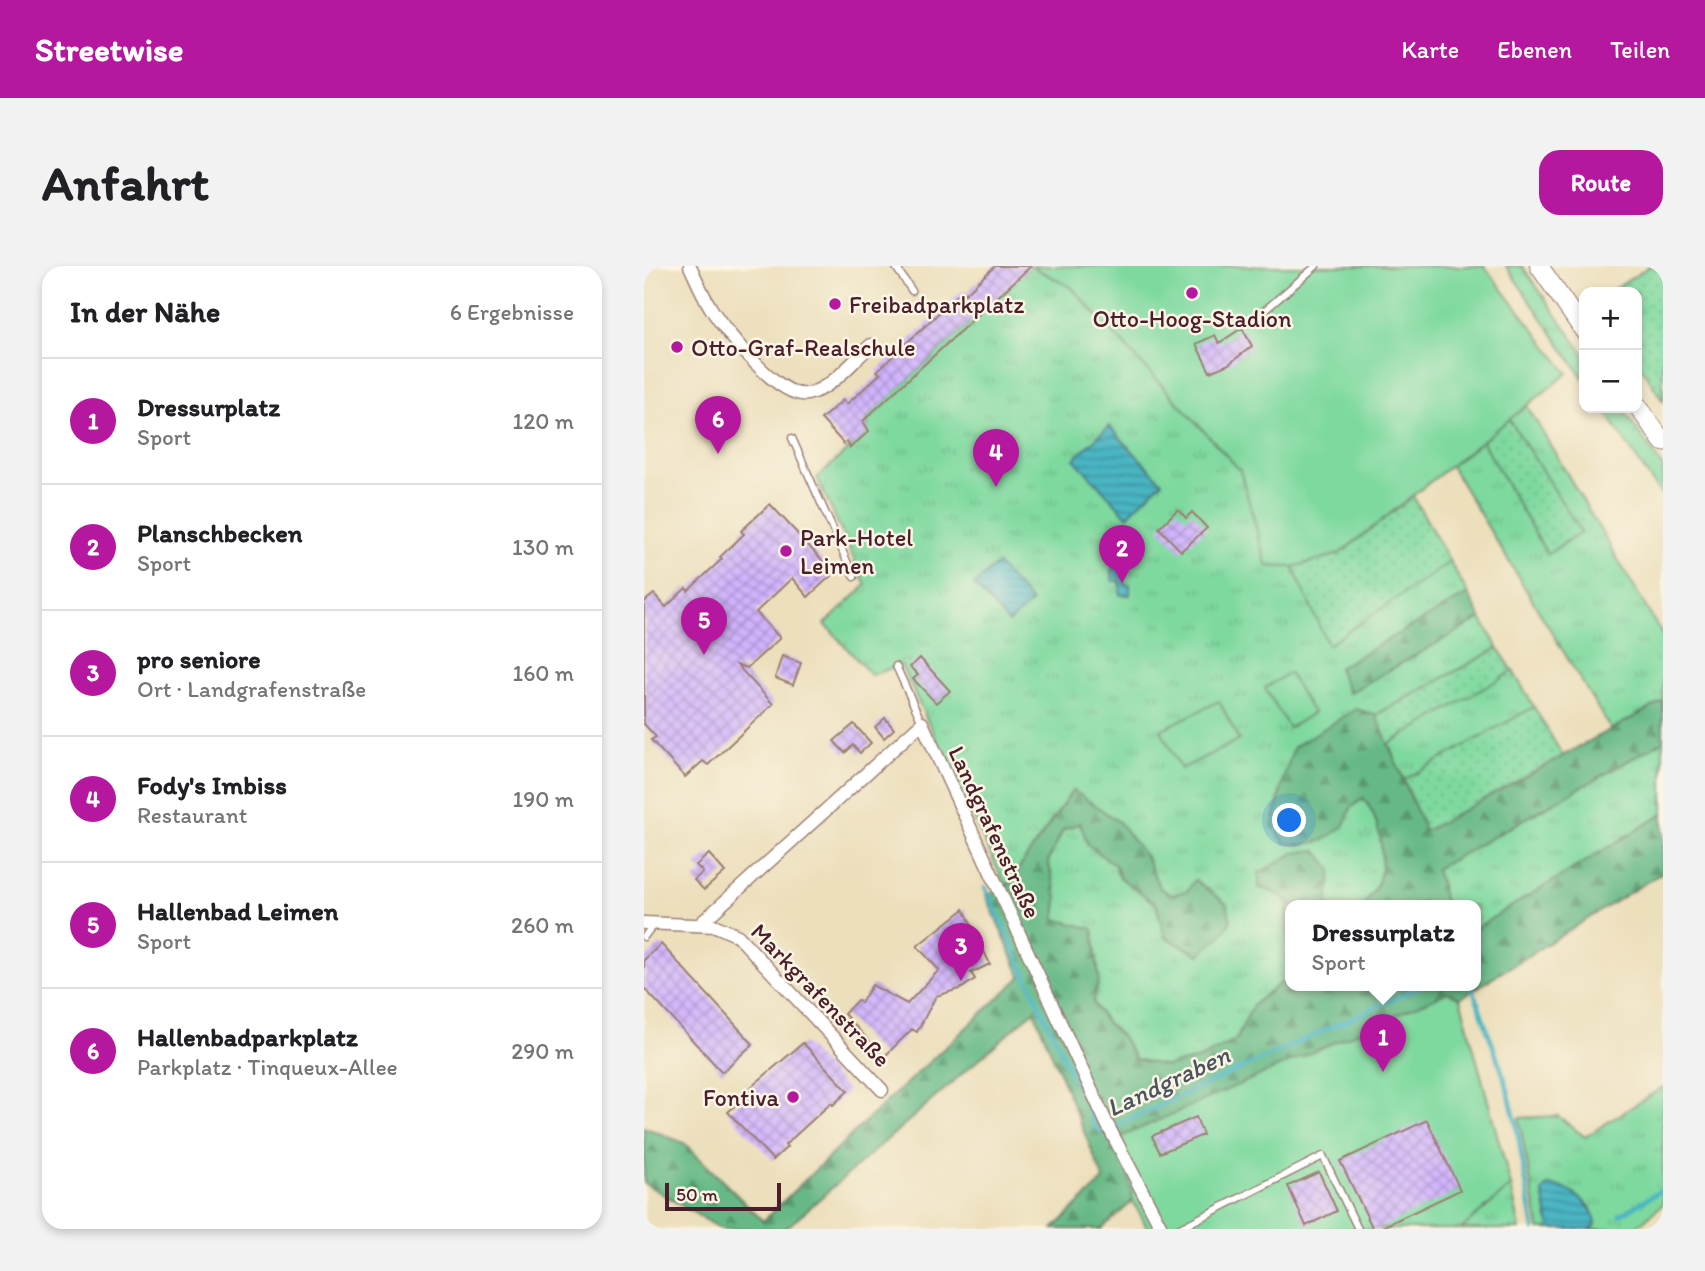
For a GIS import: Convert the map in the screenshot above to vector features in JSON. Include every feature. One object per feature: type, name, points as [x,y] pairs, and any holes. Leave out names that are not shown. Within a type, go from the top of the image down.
[{"type":"main road","points":[[1539,266],[1579,324]]},
{"type":"main road","points":[[1642,412],[1663,442]]},
{"type":"street","points":[[690,266],[713,312],[765,372],[793,393],[804,394],[826,385],[871,345]]},
{"type":"street","name":"Landgrafenstraße","points":[[699,925],[922,723],[1110,1129],[1162,1229]]},
{"type":"street","name":"Markgrafenstraße","points":[[649,924],[716,926],[738,936],[883,1090]]},
{"type":"lane","points":[[895,266],[912,291]]},
{"type":"lane","points":[[1256,317],[1316,266]]},
{"type":"lane","points":[[792,438],[854,577]]},
{"type":"lane","points":[[896,666],[922,723]]},
{"type":"lane","points":[[644,937],[649,924]]},
{"type":"lane","points":[[1178,1229],[1323,1156],[1358,1229]]},
{"type":"green space","points":[[1031,266],[1071,287],[1240,470],[1267,566],[1293,567],[1328,644],[1450,562],[1468,594],[1339,668],[1349,692],[1481,618],[1498,648],[1376,715],[1356,709],[1295,747],[1283,780],[1273,826],[1285,843],[1343,827],[1351,808],[1363,798],[1374,815],[1380,835],[1382,856],[1379,880],[1368,900],[1327,900],[1260,887],[1287,900],[1285,982],[1253,1005],[1236,1040],[1200,1059],[1166,1066],[1135,1059],[1123,1038],[1105,1021],[1093,1002],[1099,979],[1093,930],[1055,919],[1057,898],[1048,861],[1063,830],[1080,823],[1088,845],[1115,865],[1119,877],[1156,904],[1165,937],[1187,891],[1171,895],[1159,887],[1146,857],[1073,791],[1006,887],[901,665],[871,675],[825,624],[866,585],[817,478],[868,431],[867,417]]},
{"type":"green space","points":[[1031,266],[1484,266],[1568,373],[1339,554],[1293,567],[1267,566],[1240,470],[1071,287]]},
{"type":"green space","points":[[1506,266],[1522,266],[1579,347],[1579,372]]},
{"type":"green space","points":[[1650,266],[1663,266],[1663,401],[1642,369],[1642,287],[1618,287]]},
{"type":"green space","points":[[1527,406],[1663,636],[1663,701],[1611,730],[1451,466],[1482,441],[1547,554],[1580,533],[1509,419]]},
{"type":"green space","points":[[1606,413],[1625,413],[1663,467],[1663,498]]},
{"type":"green space","points":[[1509,419],[1581,532],[1547,554],[1482,441]]},
{"type":"green space","points":[[1413,496],[1450,562],[1328,645],[1293,567],[1339,554]]},
{"type":"green space","points":[[1468,594],[1481,618],[1349,693],[1338,668]]},
{"type":"green space","points":[[1498,648],[1513,671],[1388,744],[1376,715]]},
{"type":"green space","points":[[1513,671],[1534,707],[1404,780],[1388,744]]},
{"type":"green space","points":[[1289,673],[1313,713],[1289,728],[1265,688]]},
{"type":"green space","points":[[1219,701],[1239,740],[1181,769],[1161,730]]},
{"type":"green space","points":[[1663,701],[1663,741],[1436,869],[1444,900],[1368,900],[1379,880],[1382,856],[1374,815],[1363,798],[1351,808],[1343,827],[1324,840],[1303,845],[1285,843],[1273,826],[1283,780],[1294,747],[1356,709],[1376,715],[1425,831]]},
{"type":"green space","points":[[1534,707],[1563,756],[1425,831],[1404,780]]},
{"type":"green space","points":[[1663,741],[1663,814],[1481,925],[1481,900],[1444,900],[1436,869]]},
{"type":"green space","points":[[1073,790],[1119,822],[1146,857],[1159,887],[1171,895],[1187,891],[1195,880],[1227,904],[1231,920],[1223,934],[1199,955],[1165,937],[1156,904],[1119,877],[1115,865],[1088,845],[1080,823],[1063,830],[1048,861],[1057,898],[1055,919],[1093,929],[1099,980],[1093,1003],[1105,1021],[1123,1038],[1135,1059],[1166,1066],[1200,1059],[1236,1040],[1253,1005],[1285,982],[1285,991],[1471,991],[1460,998],[1448,992],[1121,1137],[1133,1201],[1101,1229],[1053,1229],[1104,1180],[1034,1011],[785,1229],[721,1229],[644,1183],[644,1127],[684,1143],[763,1221],[1021,977],[986,895],[1006,887]]},
{"type":"green space","points":[[1663,814],[1663,872],[1481,985],[1481,925]]},
{"type":"green space","points":[[1316,850],[1332,870],[1328,900],[1286,900],[1259,887],[1259,873],[1294,853]]},
{"type":"green space","points":[[1448,992],[1460,998],[1511,1186],[1461,1229],[1148,1229],[1133,1201],[1121,1137]]},
{"type":"green space","points":[[1663,1087],[1663,1204],[1634,1229],[1590,1229],[1596,1224],[1590,1206],[1561,1187],[1543,1192],[1550,1229],[1539,1229],[1519,1118],[1558,1116],[1585,1137]]},
{"type":"green space","points":[[1511,1186],[1520,1229],[1461,1229]]},
{"type":"water","points":[[1109,426],[1162,482],[1127,516],[1074,459]]},
{"type":"water","points":[[997,564],[1032,602],[1009,623],[974,585]]},
{"type":"water","points":[[1112,568],[1125,568],[1125,584],[1130,585],[1130,595],[1120,595],[1120,581],[1112,581]]},
{"type":"water","points":[[1547,1186],[1555,1186],[1579,1197],[1590,1209],[1596,1225],[1590,1229],[1550,1229],[1543,1192]]},
{"type":"building","points":[[995,266],[1031,266],[863,421],[869,431],[850,448],[847,441],[844,444],[821,419],[843,400],[847,404],[880,374],[877,371],[962,291],[965,294]]},
{"type":"building","points":[[1242,328],[1252,346],[1229,364],[1210,372],[1196,344],[1215,335],[1219,343]]},
{"type":"building","points":[[770,504],[834,573],[808,597],[792,578],[756,612],[780,638],[747,668],[737,665],[773,704],[708,765],[703,761],[685,777],[651,740],[656,737],[644,724],[644,602],[654,594],[666,607],[686,588],[688,591],[722,559],[720,557],[744,534],[741,531]]},
{"type":"building","points":[[1178,509],[1186,518],[1192,512],[1207,528],[1181,551],[1159,528]]},
{"type":"building","points":[[782,656],[801,663],[793,685],[775,678]]},
{"type":"building","points":[[920,658],[950,691],[936,703],[913,679],[918,675],[910,667]]},
{"type":"building","points":[[885,718],[894,729],[884,738],[875,727]]},
{"type":"building","points":[[854,724],[871,743],[860,753],[853,745],[845,753],[834,741]]},
{"type":"building","points":[[709,854],[725,872],[704,890],[694,880],[703,872],[696,865]]},
{"type":"building","points":[[964,909],[990,964],[971,973],[975,979],[962,988],[936,996],[917,1032],[912,1029],[884,1057],[844,1014],[857,1000],[861,1003],[872,985],[907,1004],[939,970],[917,946]]},
{"type":"building","points":[[661,944],[753,1044],[722,1072],[644,988],[644,960]]},
{"type":"building","name":"Fontiva","points":[[803,1043],[848,1091],[785,1145],[787,1147],[773,1160],[728,1112],[753,1089],[751,1087]]},
{"type":"building","points":[[1196,1117],[1203,1135],[1160,1153],[1152,1136]]},
{"type":"building","points":[[1427,1120],[1460,1190],[1373,1229],[1340,1161]]},
{"type":"building","points":[[1319,1172],[1337,1211],[1306,1226],[1288,1186]]},
{"type":"waterway","name":"Landgraben","points":[[985,887],[1096,1127],[1102,1132],[1411,991]]},
{"type":"waterway","name":"Landgraben","points":[[1474,991],[1506,1083],[1516,1123],[1534,1229]]},
{"type":"waterway","points":[[1620,1215],[1663,1189]]},
{"type":"place","name":"Otto-Hoog-Stadion","points":[[1192,293]]},
{"type":"place","name":"Freibadparkplatz","points":[[835,304]]},
{"type":"place","name":"Otto-Graf-Realschule","points":[[677,347]]},
{"type":"place","name":"Hallenbadparkplatz","points":[[718,454]]},
{"type":"place","name":"Fody's Imbiss","points":[[996,487]]},
{"type":"place","name":"Park-Hotel Leimen","points":[[786,551]]},
{"type":"place","name":"Planschbecken","points":[[1122,583]]},
{"type":"place","name":"Hallenbad Leimen","points":[[704,655]]},
{"type":"place","name":"pro seniore","points":[[961,981]]},
{"type":"place","name":"Dressurplatz","points":[[1383,1072]]},
{"type":"place","name":"Fontiva","points":[[793,1097]]}]
